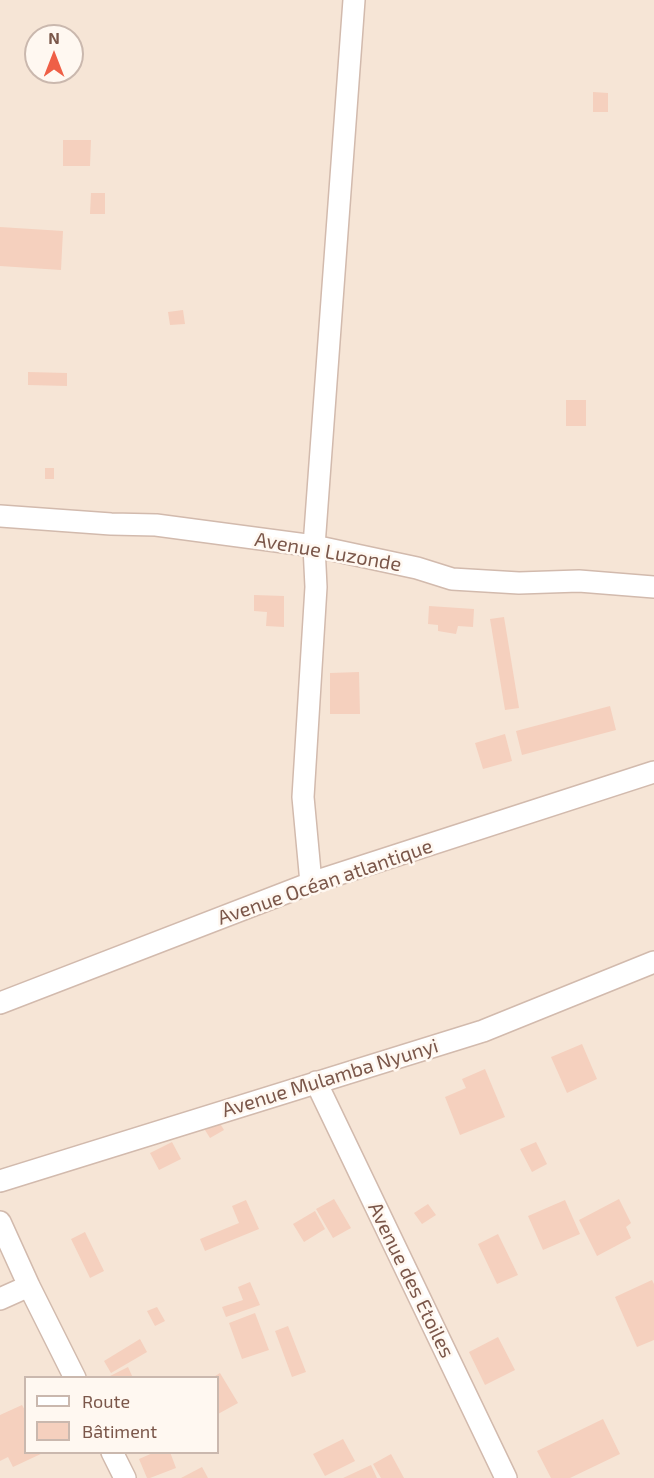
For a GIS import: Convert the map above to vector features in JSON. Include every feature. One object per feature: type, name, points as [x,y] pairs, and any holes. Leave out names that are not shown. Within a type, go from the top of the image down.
[{"type":"street","points":[[311,883],[303,797],[316,587],[314,546],[354,0]]},
{"type":"street","name":"Avenue Luzonde","points":[[0,516],[156,525],[314,546],[417,568],[452,579],[519,584],[579,581],[654,587]]},
{"type":"street","name":"Avenue Océan atlantique","points":[[0,1003],[311,883],[654,772]]},
{"type":"street","name":"Avenue Mulamba Nyunyi","points":[[0,1181],[483,1032],[654,962]]},
{"type":"street","name":"Avenue des Etoiles","points":[[316,1082],[506,1478]]},
{"type":"street","points":[[0,1222],[74,1376]]},
{"type":"street","points":[[0,1299],[29,1286]]},
{"type":"street","points":[[113,1454],[125,1478]]},
{"type":"shaded area","points":[[0,0],[654,0],[654,1478],[0,1478]]},
{"type":"building","points":[[593,92],[608,93],[608,112],[593,112]]},
{"type":"building","points":[[63,140],[91,140],[90,166],[63,166]]},
{"type":"building","points":[[91,193],[105,193],[105,214],[90,214]]},
{"type":"building","points":[[0,227],[63,231],[61,270],[0,266]]},
{"type":"building","points":[[183,310],[185,324],[170,325],[168,312]]},
{"type":"building","points":[[28,372],[67,373],[67,386],[28,385]]},
{"type":"building","points":[[566,400],[586,400],[586,426],[566,426]]},
{"type":"building","points":[[45,468],[54,468],[54,479],[45,479]]},
{"type":"building","points":[[254,595],[284,596],[284,627],[266,626],[267,612],[254,611]]},
{"type":"building","points":[[429,606],[474,609],[473,627],[458,626],[456,634],[438,631],[438,625],[428,624]]},
{"type":"building","points":[[504,617],[519,708],[505,710],[490,619]]},
{"type":"building","points":[[359,672],[360,714],[330,714],[330,673]]},
{"type":"building","points":[[610,706],[616,730],[522,755],[516,731]]},
{"type":"building","points":[[505,734],[512,761],[483,769],[475,743]]},
{"type":"building","points":[[582,1044],[597,1079],[567,1093],[551,1057]]},
{"type":"building","points":[[485,1069],[505,1117],[460,1135],[445,1097],[466,1088],[462,1079]]},
{"type":"building","points":[[219,1122],[224,1130],[210,1138],[205,1130]]},
{"type":"building","points":[[172,1142],[181,1159],[159,1170],[150,1153]]},
{"type":"building","points":[[536,1142],[547,1164],[532,1172],[520,1149]]},
{"type":"building","points":[[334,1199],[351,1228],[333,1238],[316,1209]]},
{"type":"building","points":[[619,1199],[631,1223],[626,1227],[631,1238],[597,1256],[579,1220]]},
{"type":"building","points":[[246,1200],[259,1229],[205,1251],[200,1239],[239,1223],[232,1206]]},
{"type":"building","points":[[565,1200],[580,1234],[543,1250],[528,1216]]},
{"type":"building","points":[[428,1204],[436,1215],[422,1224],[414,1213]]},
{"type":"building","points":[[315,1211],[325,1229],[304,1242],[293,1224]]},
{"type":"building","points":[[85,1232],[104,1271],[90,1278],[71,1239]]},
{"type":"building","points":[[498,1234],[518,1275],[497,1284],[478,1244]]},
{"type":"building","points":[[652,1280],[654,1284],[654,1340],[637,1347],[615,1297]]},
{"type":"building","points":[[250,1282],[260,1305],[226,1317],[222,1307],[243,1300],[238,1287]]},
{"type":"building","points":[[157,1307],[165,1321],[155,1326],[147,1311]]},
{"type":"building","points":[[255,1313],[269,1350],[242,1359],[229,1323]]},
{"type":"building","points":[[288,1326],[306,1372],[292,1377],[275,1331]]},
{"type":"building","points":[[498,1337],[515,1370],[485,1385],[469,1352]]},
{"type":"building","points":[[140,1339],[147,1352],[111,1373],[104,1361]]},
{"type":"building","points":[[128,1367],[132,1376],[110,1376]]},
{"type":"building","points":[[220,1373],[238,1403],[219,1413],[219,1376],[215,1376]]},
{"type":"building","points":[[22,1405],[24,1408],[24,1454],[41,1454],[13,1467],[8,1457],[0,1461],[0,1415]]},
{"type":"building","points":[[603,1419],[620,1454],[570,1478],[551,1478],[537,1451]]},
{"type":"building","points":[[343,1439],[355,1461],[325,1476],[313,1454]]},
{"type":"building","points":[[150,1454],[171,1454],[176,1468],[147,1478],[139,1459]]},
{"type":"building","points":[[391,1454],[404,1478],[381,1478],[373,1464]]},
{"type":"building","points":[[371,1465],[377,1478],[343,1478]]},
{"type":"building","points":[[202,1467],[208,1478],[181,1478]]}]
